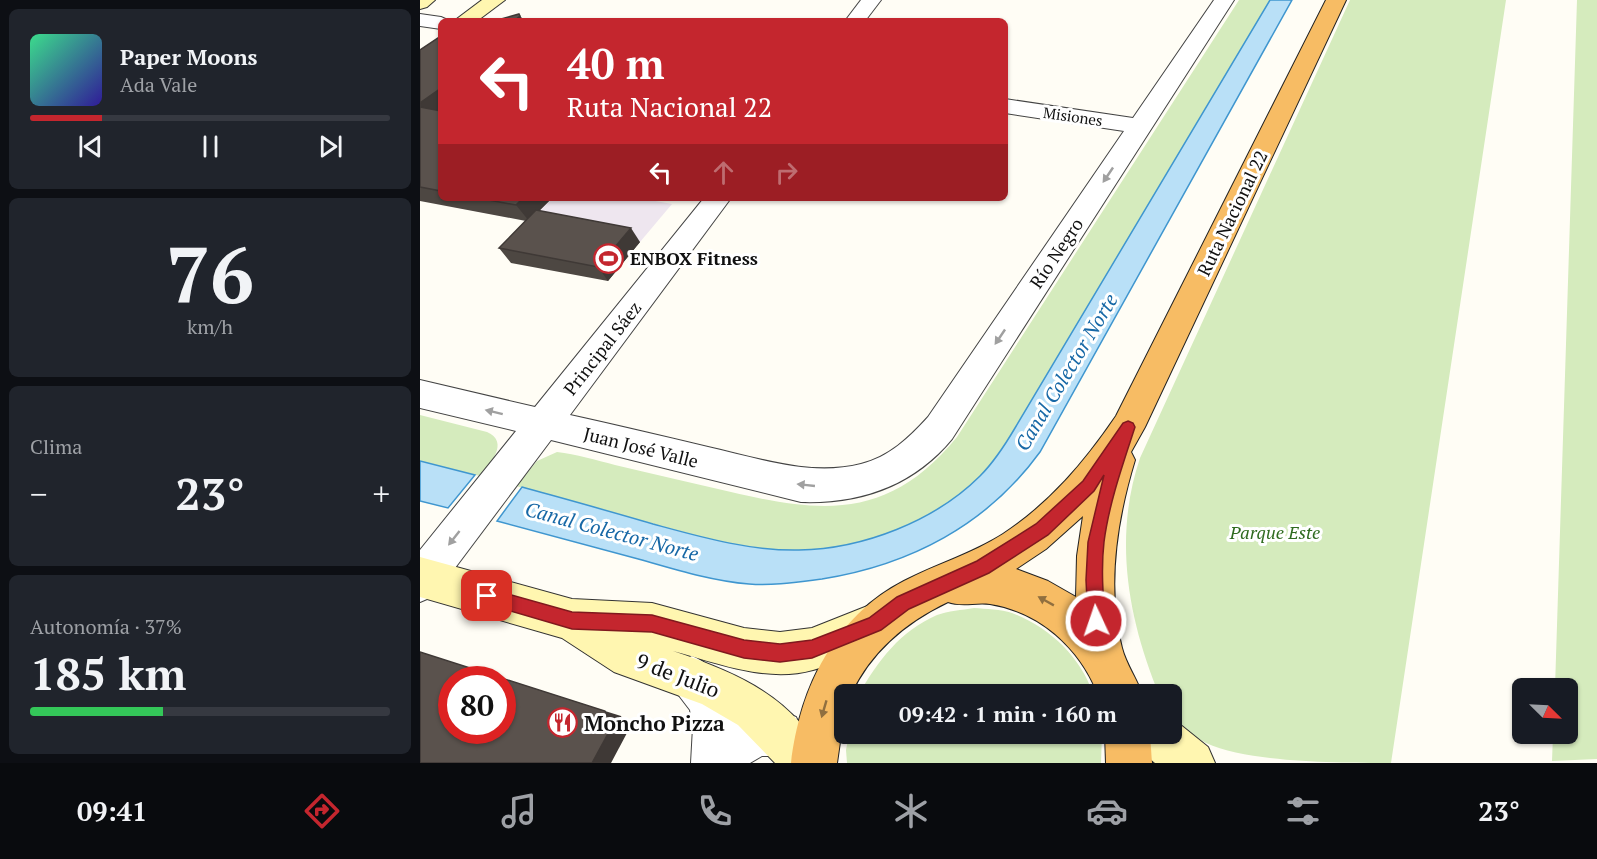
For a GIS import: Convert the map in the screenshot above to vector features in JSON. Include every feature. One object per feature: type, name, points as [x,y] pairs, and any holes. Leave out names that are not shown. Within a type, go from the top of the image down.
[{"type":"highway","name":"Ruta Nacional 22","points":[[1116,681],[1095,600],[1096,542],[1112,474],[1128,427],[1335,3]]},
{"type":"highway","name":"Ruta Nacional 22","points":[[814,763],[815,739],[828,694],[848,655],[875,624],[903,603],[983,567],[1042,530],[1088,486],[1128,427]]},
{"type":"highway","name":"Ruta Nacional 22","points":[[932,590],[956,584],[980,582],[1026,591],[1048,602],[1068,616],[1087,634],[1116,681]]},
{"type":"highway","points":[[1128,744],[1129,763]]},
{"type":"main road","points":[[420,3],[425,0]]},
{"type":"main road","points":[[468,18],[495,0]]},
{"type":"main road","name":"9 de Julio","points":[[421,579],[572,620],[652,624],[744,649],[780,653],[812,649],[875,624]]},
{"type":"main road","name":"9 de Julio","points":[[572,620],[629,657],[712,686],[754,709],[791,748]]},
{"type":"main road","points":[[1168,744],[1192,763]]},
{"type":"street","points":[[857,18],[872,0]]},
{"type":"street","name":"Río Negro","points":[[864,480],[908,461],[931,440],[1224,0]]},
{"type":"street","points":[[420,20],[438,33]]},
{"type":"street","name":"Misiones","points":[[1008,106],[1140,126]]},
{"type":"street","name":"Principal Sáez","points":[[421,579],[716,201]]},
{"type":"street","name":"Juan José Valle","points":[[420,394],[801,485],[830,486],[864,480]]},
{"type":"street","points":[[692,678],[708,694],[712,703],[715,726],[714,762]]},
{"type":"street","points":[[714,762],[754,735],[763,732],[791,748]]},
{"type":"shaded area","points":[[460,201],[656,201],[672,204],[640,242],[453,207]]},
{"type":"green space","points":[[1239,0],[1270,0],[1003,447],[980,477],[941,507],[896,530],[873,538],[824,548],[777,550],[708,539],[516,486],[537,461],[557,452],[731,492],[797,504],[826,506],[854,504],[881,496],[907,483],[932,464],[957,437]]},
{"type":"green space","name":"Parque Este","points":[[1350,0],[1506,0],[1391,763],[1296,761],[1246,755],[1206,743],[1182,725],[1182,684],[1155,684],[1131,602],[1127,574],[1127,516],[1140,458]]},
{"type":"green space","points":[[1577,0],[1597,0],[1597,759],[1552,761],[1553,744],[1578,744],[1578,678],[1555,678]]},
{"type":"green space","points":[[420,415],[487,432],[494,436],[498,447],[496,453],[480,476],[420,461]]},
{"type":"green space","points":[[974,608],[998,610],[1026,619],[1039,626],[1062,645],[1072,656],[1089,684],[865,684],[882,659],[901,638],[937,615]]},
{"type":"green space","points":[[847,744],[1102,744],[1101,763],[847,763]]},
{"type":"water","name":"Canal Colector Norte","points":[[1270,0],[1292,0],[1040,452],[996,501],[971,521],[944,538],[886,564],[822,579],[749,584],[695,575],[497,521],[522,487],[707,538],[743,546],[799,550],[848,544],[873,538],[897,530],[942,506],[980,476],[1003,447]]},
{"type":"water","points":[[420,461],[475,475],[448,508],[420,501]]},
{"type":"building","points":[[519,14],[520,16],[518,18],[505,18]]},
{"type":"building","points":[[438,38],[438,90],[420,103],[420,50]]},
{"type":"building","points":[[420,107],[438,110],[438,190],[420,187]]},
{"type":"building","points":[[494,201],[520,201],[516,205]]},
{"type":"building","points":[[536,210],[631,228],[598,267],[499,248]]},
{"type":"building","name":"Moncho Pizza","points":[[420,652],[464,666],[438,666],[438,744],[516,744],[516,683],[605,711],[611,728],[592,763],[420,763]]},
{"type":"place","name":"ENBOX Fitness","points":[[609,258]]},
{"type":"place","name":"Moncho Pizza","points":[[563,723]]},
{"type":"route","points":[[487,596],[572,620],[652,624],[744,649],[780,653],[812,649],[875,624],[903,603],[983,567],[1042,530],[1088,486],[1128,427],[1103,506],[1096,542],[1094,580],[1096,621]]}]
